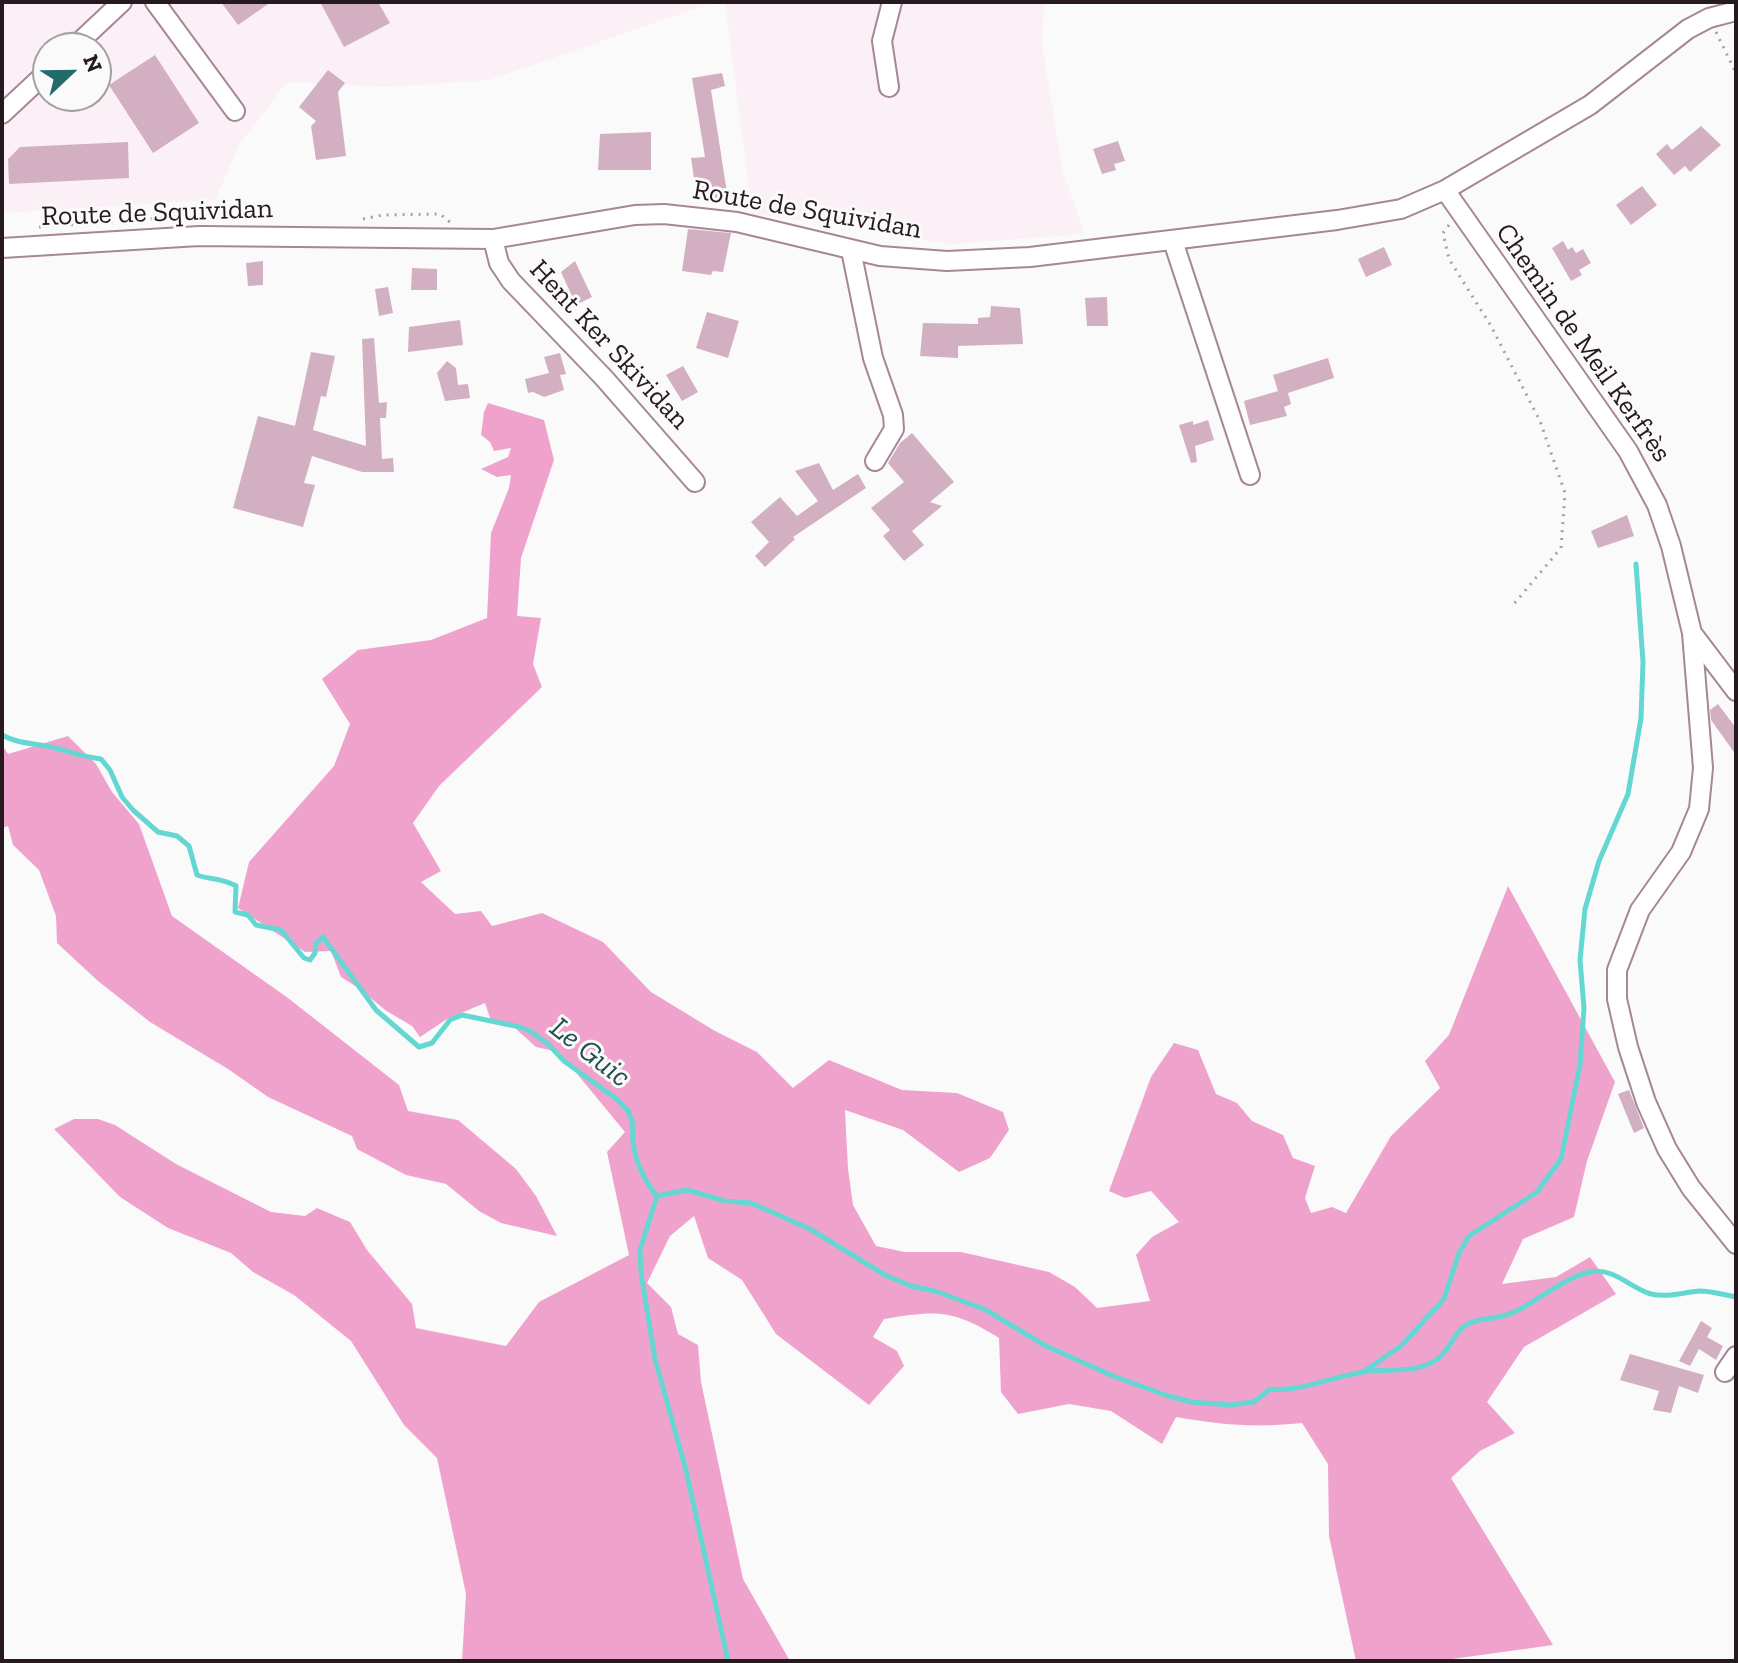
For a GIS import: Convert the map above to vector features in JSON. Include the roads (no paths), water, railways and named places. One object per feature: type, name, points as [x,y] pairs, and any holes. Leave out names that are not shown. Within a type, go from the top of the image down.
[{"type":"street","points":[[90,32],[122,2]]},
{"type":"street","points":[[155,2],[235,111]]},
{"type":"street","points":[[889,87],[882,41],[892,2]]},
{"type":"street","name":"Route de Squividan","points":[[2,248],[199,236],[493,239],[605,219],[664,214],[712,217],[851,250],[909,260],[960,261],[1030,257],[1173,241],[1383,213],[1425,200],[1445,190],[1582,110],[1688,29],[1707,10],[1736,11]]},
{"type":"street","points":[[2,114],[32,86]]},
{"type":"street","name":"Chemin de Meil Kerfrès","points":[[1445,190],[1628,451],[1657,505],[1667,532],[1692,633],[1703,768],[1699,809],[1681,852],[1640,910],[1617,970],[1617,999],[1628,1047],[1667,1149],[1691,1188],[1736,1244]]},
{"type":"street","name":"Hent Ker Skividan","points":[[493,239],[499,263],[511,281],[604,378],[695,482]]},
{"type":"street","points":[[1173,241],[1250,475]]},
{"type":"street","points":[[851,250],[873,358],[893,415],[894,429],[875,461]]},
{"type":"street","points":[[1692,633],[1736,691]]},
{"type":"waterway","points":[[1363,1372],[1401,1346],[1444,1299],[1459,1253],[1469,1236],[1537,1192],[1561,1159],[1580,1065],[1584,1008],[1580,960],[1585,909],[1599,861],[1628,794],[1641,718],[1643,662],[1636,564]]},
{"type":"waterway","name":"Le Guic","points":[[2,735],[20,742],[101,759],[110,770],[122,797],[133,810],[158,832],[177,836],[189,846],[197,875],[236,886],[235,912],[248,915],[256,925],[281,930],[304,958],[310,960],[316,943],[323,937],[376,1010],[419,1047],[432,1043],[450,1020],[462,1015],[530,1031],[628,1111],[638,1164],[657,1196]]},
{"type":"waterway","points":[[657,1196],[687,1190],[725,1201],[751,1203],[810,1229],[885,1275],[984,1309],[1046,1346],[1113,1376],[1191,1402],[1230,1405],[1254,1402],[1270,1389],[1294,1388],[1371,1371],[1420,1367],[1441,1356],[1458,1332],[1468,1324],[1514,1312],[1567,1281],[1590,1272],[1607,1272],[1651,1294],[1700,1291],[1736,1297]]},
{"type":"waterway","name":"Le Guic","points":[[657,1196],[640,1250],[641,1273],[655,1359],[686,1470],[728,1661]]}]
